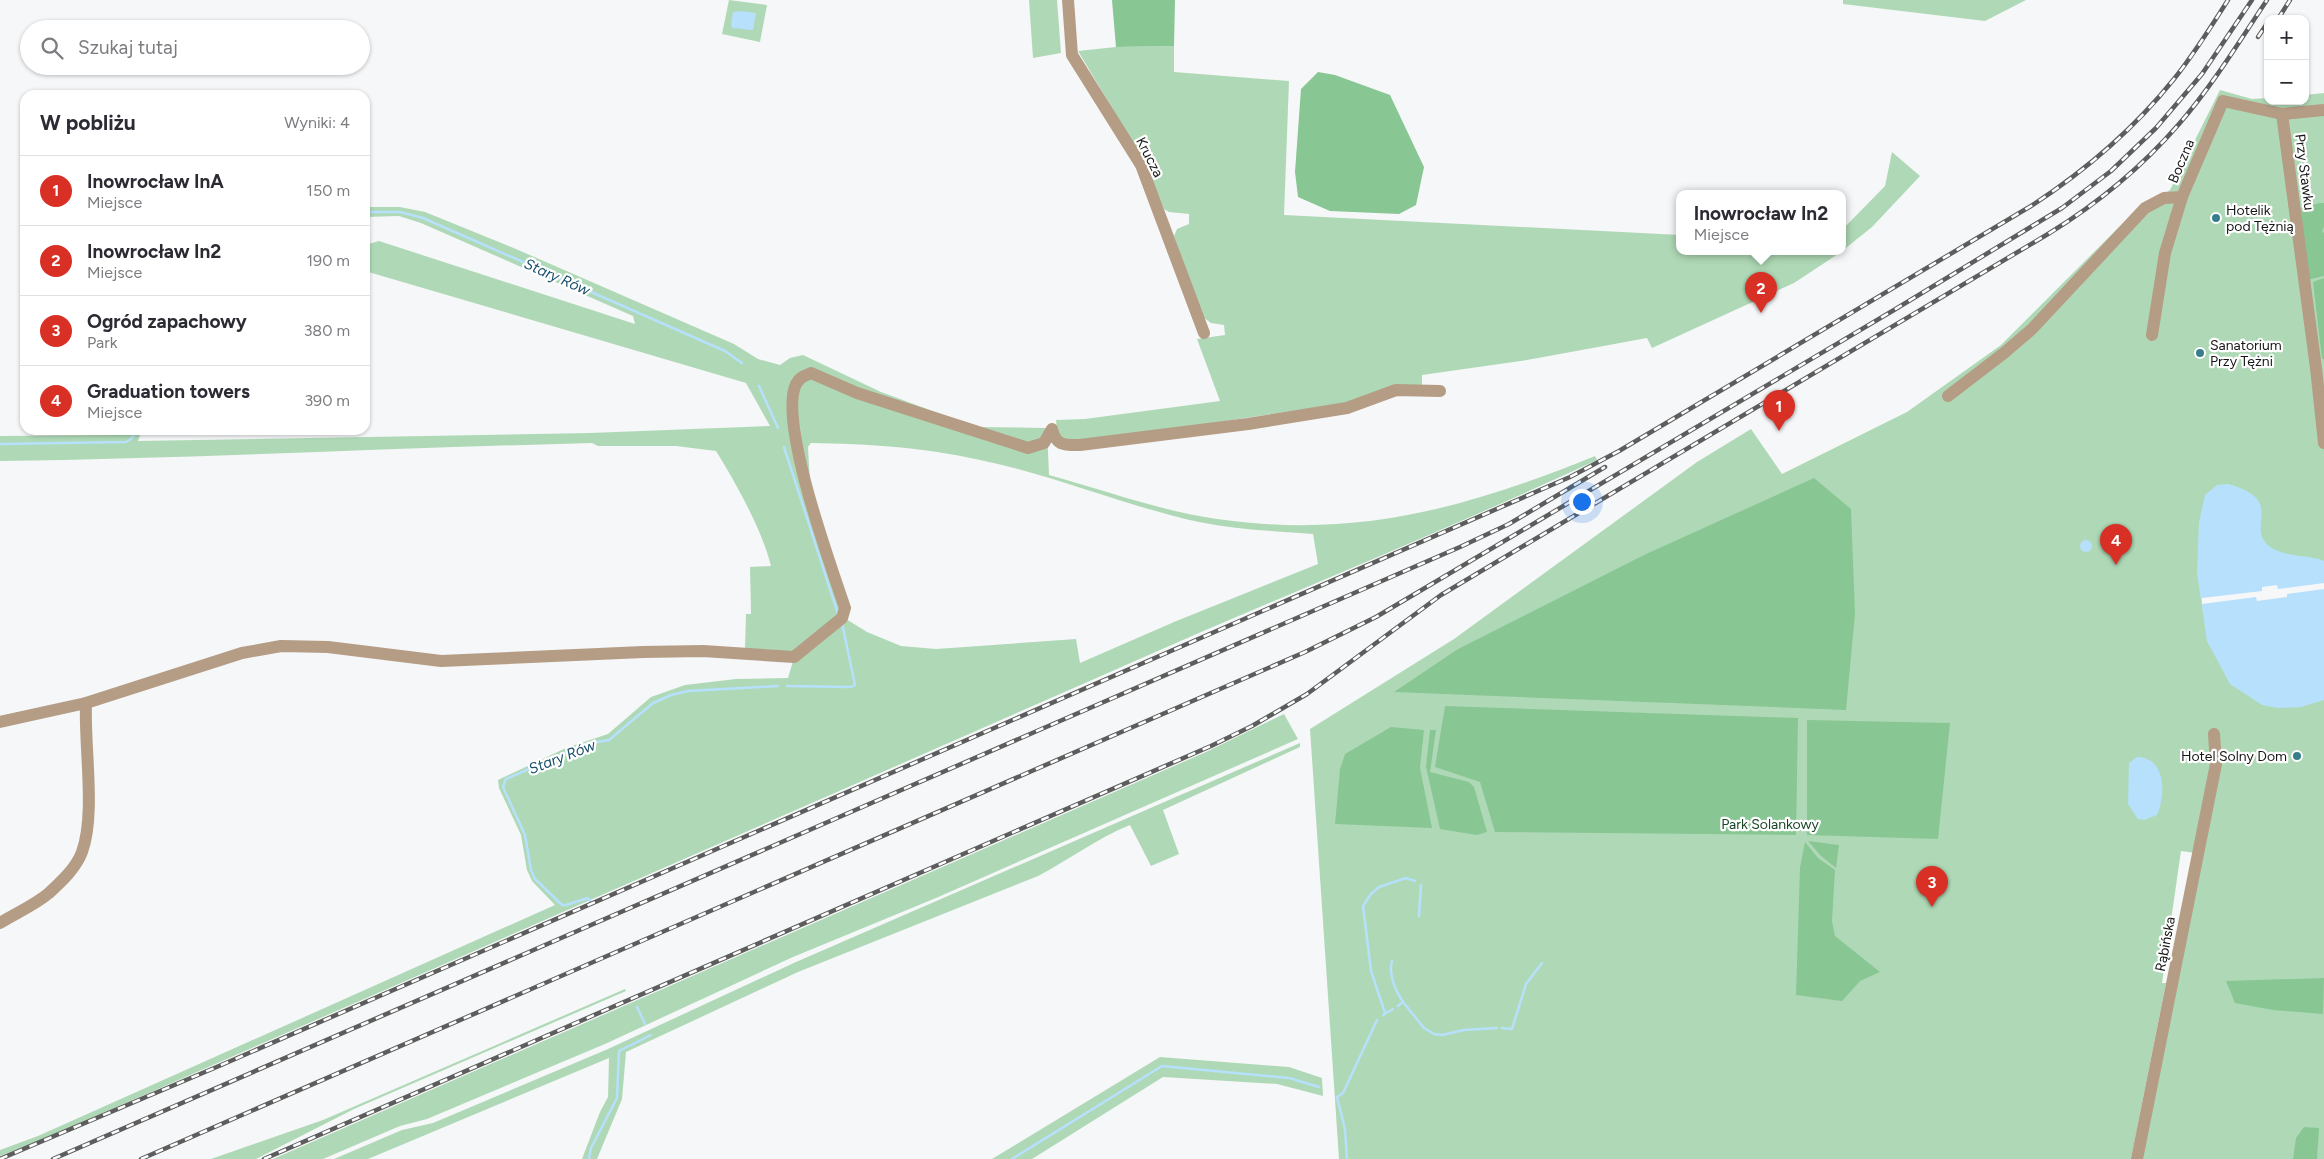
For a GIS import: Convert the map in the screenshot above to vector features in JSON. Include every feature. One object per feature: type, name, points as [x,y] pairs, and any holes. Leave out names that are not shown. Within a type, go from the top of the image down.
[{"type":"street","name":"Krucza","points":[[1068,0],[1072,55],[1141,165],[1204,333]]},
{"type":"street","name":"Boczna","points":[[2152,336],[2165,253],[2182,197],[2223,101],[2282,114],[2324,110]]},
{"type":"street","name":"Przy Stawku","points":[[2282,114],[2316,368],[2324,443]]},
{"type":"street","points":[[1948,396],[2032,329],[2145,208],[2164,198],[2182,197]]},
{"type":"street","points":[[0,722],[86,703],[242,653],[281,646],[328,647],[441,661],[703,651],[794,656],[842,618],[844,608],[817,524],[794,437],[793,410],[795,386],[800,378],[811,373],[857,393],[1028,448],[1044,443],[1052,429],[1054,440],[1060,444],[1080,446],[1248,424],[1347,408],[1396,390],[1440,392]]},
{"type":"street","points":[[0,923],[47,895],[70,873],[82,851],[89,820],[85,727],[86,703]]},
{"type":"street","name":"Rąbińska","points":[[2137,1159],[2216,764],[2214,734]]},
{"type":"green space","points":[[729,0],[767,5],[760,42],[722,34]]},
{"type":"green space","points":[[1029,0],[1057,0],[1061,53],[1033,58]]},
{"type":"green space","points":[[1112,0],[1175,0],[1174,46],[1116,47]]},
{"type":"green space","points":[[1843,0],[2026,0],[1985,21],[1843,4]]},
{"type":"green space","points":[[1174,46],[1174,72],[1289,81],[1284,215],[1676,235],[1676,255],[1836,255],[1794,283],[1652,348],[1647,338],[1527,360],[1422,375],[1422,387],[1352,402],[1079,443],[1058,438],[1056,420],[1085,419],[1220,401],[1197,339],[1225,335],[1224,325],[1211,323],[1203,317],[1174,236],[1177,229],[1189,224],[1189,214],[1169,212],[1164,209],[1145,163],[1078,51],[1116,47]]},
{"type":"green space","points":[[1318,72],[1335,75],[1390,95],[1424,167],[1416,205],[1399,214],[1330,211],[1298,197],[1295,172],[1301,89]]},
{"type":"green space","name":"Park Solankowy","points":[[2220,90],[2252,99],[2264,98],[2264,105],[2309,105],[2309,95],[2324,93],[2324,1159],[2140,1159],[2203,854],[2181,851],[2162,983],[2166,983],[2131,1159],[1339,1159],[1310,729],[1454,639],[1697,462],[1751,429],[1782,474],[1907,412],[2001,345],[2118,228],[2142,207],[2170,190]]},
{"type":"green space","points":[[1892,152],[1920,176],[1872,227],[1846,248],[1846,226],[1885,186]]},
{"type":"green space","points":[[2324,203],[2324,227],[2322,231],[2324,233],[2324,276],[2307,280],[2301,208]]},
{"type":"green space","points":[[370,207],[400,207],[425,212],[516,249],[734,344],[758,359],[780,365],[790,358],[803,355],[881,392],[976,427],[1047,428],[1049,475],[1174,511],[1217,519],[1268,524],[1317,525],[1364,522],[1456,504],[1502,491],[1595,456],[1597,460],[1482,512],[1193,636],[312,1022],[0,1156],[0,1150],[38,1136],[555,905],[532,881],[527,870],[521,835],[499,788],[498,780],[566,748],[608,734],[651,697],[685,685],[736,679],[788,678],[793,661],[846,619],[867,632],[901,646],[936,649],[1076,639],[1080,663],[1174,622],[1318,564],[1313,534],[1242,529],[1199,522],[1144,508],[1008,466],[937,452],[854,444],[811,443],[808,447],[810,483],[841,609],[838,618],[794,652],[745,649],[746,614],[751,614],[750,567],[771,566],[755,522],[716,451],[676,446],[598,446],[592,443],[0,461],[0,436],[140,435],[138,441],[590,433],[770,426],[746,383],[370,272],[370,244],[379,241],[635,324],[633,316],[421,223],[399,216],[370,217]]},
{"type":"green space","points":[[2324,278],[2324,359],[2322,359],[2313,282]]},
{"type":"green space","points":[[1814,478],[1851,509],[1855,614],[1846,710],[1394,692],[1458,649],[1644,555]]},
{"type":"green space","points":[[1445,706],[1798,718],[1796,835],[1495,832],[1480,782],[1435,767]]},
{"type":"green space","points":[[1284,714],[1298,739],[936,898],[793,957],[605,1044],[427,1119],[400,1126],[323,1159],[273,1159],[1206,752]]},
{"type":"green space","points":[[1807,720],[1950,723],[1938,839],[1807,835]]},
{"type":"green space","points":[[1391,727],[1424,730],[1420,768],[1432,828],[1335,824],[1340,769],[1345,754]]},
{"type":"green space","points":[[1430,730],[1436,730],[1430,772],[1469,782],[1474,787],[1487,832],[1477,835],[1440,829],[1426,767]]},
{"type":"green space","points":[[1300,743],[1300,747],[1163,810],[1179,854],[1151,866],[1130,825],[1106,836],[1038,876],[798,972],[626,1052],[622,1099],[597,1159],[582,1159],[600,1112],[608,1097],[609,1058],[368,1159],[334,1159],[402,1130],[433,1123],[608,1049],[796,962]]},
{"type":"green space","points":[[1808,841],[1839,845],[1836,868],[1820,855]]},
{"type":"green space","points":[[1805,842],[1818,858],[1835,870],[1832,921],[1835,936],[1880,972],[1860,981],[1842,1001],[1796,995],[1800,867]]},
{"type":"green space","points":[[2324,978],[2323,1014],[2273,1010],[2235,1003],[2226,981]]},
{"type":"green space","points":[[625,989],[626,991],[354,1109],[256,1159],[211,1159],[323,1120]]},
{"type":"green space","points":[[1160,1057],[1289,1067],[1322,1078],[1323,1096],[1277,1084],[1163,1077],[1032,1159],[992,1159]]},
{"type":"green space","points":[[2304,1127],[2319,1128],[2317,1159],[2293,1159],[2296,1138]]},
{"type":"water","points":[[733,12],[756,13],[753,30],[732,28]]},
{"type":"water","points":[[2228,484],[2246,490],[2256,498],[2261,506],[2261,531],[2263,539],[2269,546],[2289,554],[2324,561],[2324,700],[2301,707],[2278,708],[2262,705],[2230,684],[2207,641],[2197,573],[2199,522],[2205,495],[2217,485]]},
{"type":"water","points":[[2088,540],[2091,541],[2091,551],[2084,552],[2081,551],[2080,544],[2081,541]]},
{"type":"water","points":[[2137,757],[2154,763],[2161,778],[2162,798],[2157,815],[2144,820],[2138,819],[2128,804],[2129,763]]},
{"type":"pier","points":[[2324,583],[2324,589],[2287,594],[2287,597],[2257,601],[2256,597],[2202,604],[2202,598],[2262,591],[2262,587],[2277,585],[2278,589]]},
{"type":"waterway","name":"Stary Rów","points":[[370,212],[400,212],[423,218],[725,351],[742,363]]},
{"type":"waterway","name":"Stary Rów","points":[[759,386],[778,428]]},
{"type":"waterway","name":"Stary Rów","points":[[0,444],[126,442],[134,435]]},
{"type":"waterway","name":"Stary Rów","points":[[784,447],[838,614]]},
{"type":"waterway","name":"Stary Rów","points":[[787,686],[851,687],[855,685],[842,623]]},
{"type":"waterway","name":"Stary Rów","points":[[590,901],[588,898],[562,905],[535,879],[531,870],[525,835],[503,787],[506,779],[586,744],[609,740],[653,703],[671,695],[688,691],[778,686]]},
{"type":"waterway","points":[[1385,1013],[1371,971],[1363,906],[1371,894],[1379,887],[1406,878],[1415,881]]},
{"type":"waterway","points":[[1419,916],[1421,885]]},
{"type":"waterway","points":[[1392,961],[1392,977],[1395,988],[1403,1002]]},
{"type":"waterway","points":[[1502,1028],[1512,1029],[1526,984],[1542,963]]},
{"type":"waterway","points":[[1398,1006],[1403,1002],[1424,1028],[1434,1034],[1442,1035],[1464,1030],[1497,1028]]},
{"type":"waterway","name":"Stary Rów","points":[[637,1007],[645,1024]]},
{"type":"waterway","points":[[1383,1015],[1393,1009]]},
{"type":"waterway","points":[[1347,1159],[1345,1129],[1337,1097],[1343,1093],[1377,1020]]},
{"type":"waterway","name":"Stary Rów","points":[[589,1159],[591,1148],[617,1098],[619,1051],[651,1035]]},
{"type":"waterway","points":[[1012,1159],[1162,1066],[1289,1078],[1319,1087]]},
{"type":"railway","points":[[0,1159],[219,1066],[1570,477],[1619,451],[2051,193],[2089,164],[2125,132],[2158,98],[2188,60],[2228,0]]},
{"type":"railway","points":[[141,1159],[1305,652],[1376,617],[1894,310],[2062,208],[2111,171],[2156,128],[2202,74],[2252,0]]},
{"type":"railway","points":[[264,1159],[1211,746],[1252,726],[1307,694],[1441,595],[2048,234],[2101,198],[2149,156],[2179,124],[2214,79],[2267,0]]},
{"type":"railway","points":[[2281,15],[2290,0]]},
{"type":"railway","points":[[2258,37],[2264,28]]},
{"type":"railway","points":[[53,1159],[1460,547],[1509,524],[1605,467]]},
{"type":"place","name":"Hotelik pod Tężnią","points":[[2216,218]]},
{"type":"place","name":"Inowrocław In2","points":[[1761,313]]},
{"type":"place","name":"Sanatorium Przy Tężni","points":[[2200,353]]},
{"type":"place","name":"Inowrocław InA","points":[[1779,431]]},
{"type":"place","name":"Graduation towers","points":[[2116,565]]},
{"type":"place","name":"Hotel Solny Dom","points":[[2297,756]]},
{"type":"place","name":"Ogród zapachowy","points":[[1932,907]]}]
